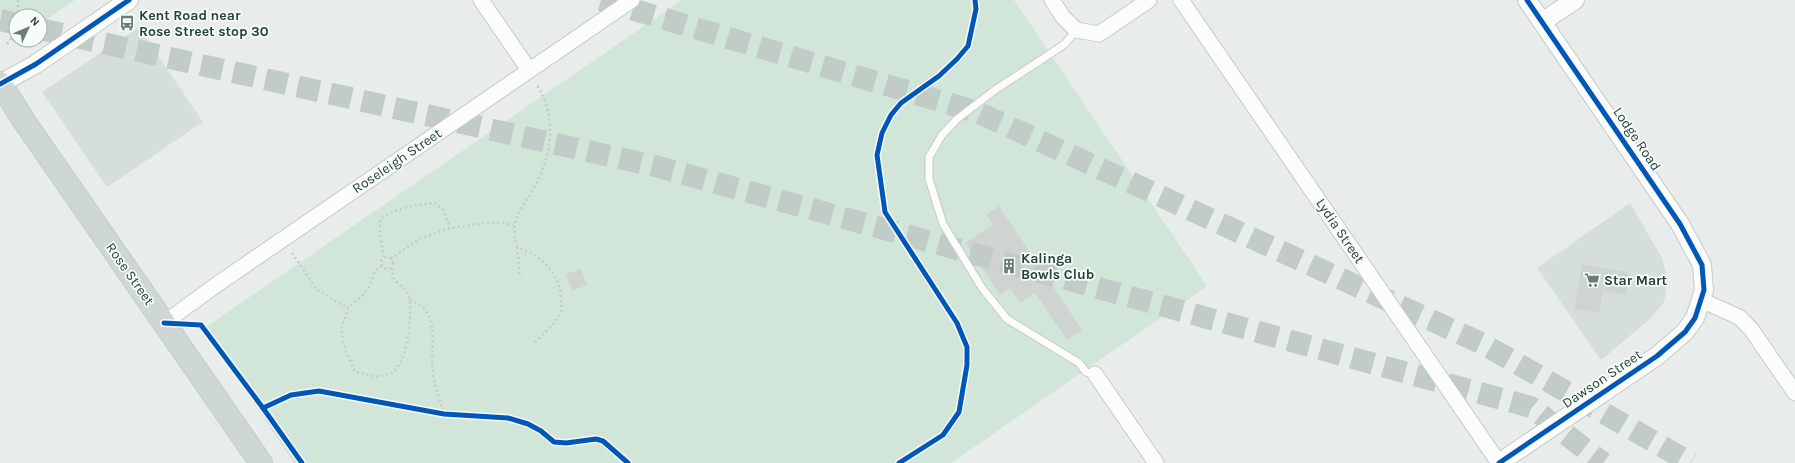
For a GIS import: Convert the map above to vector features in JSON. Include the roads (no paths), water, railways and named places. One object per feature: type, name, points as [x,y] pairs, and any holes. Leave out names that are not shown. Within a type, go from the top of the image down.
[{"type":"main road","name":"Rose Street","points":[[0,84],[24,121],[261,463]]},
{"type":"street","points":[[0,84],[24,72],[129,0]]},
{"type":"street","points":[[481,0],[529,70]]},
{"type":"street","name":"Roseleigh Street","points":[[164,323],[282,239],[632,0]]},
{"type":"street","points":[[1052,0],[1063,17],[1076,30],[1099,34],[1149,0]]},
{"type":"street","name":"Lydia Street","points":[[1181,0],[1499,463]]},
{"type":"street","name":"Lodge Road","points":[[1527,0],[1680,224],[1702,265],[1704,290],[1702,300]]},
{"type":"street","points":[[1542,22],[1575,0]]},
{"type":"street","points":[[1702,300],[1739,317],[1751,329],[1795,393]]},
{"type":"street","name":"Dawson Street","points":[[1499,463],[1657,356],[1685,332],[1695,318],[1702,300]]},
{"type":"street","points":[[1095,374],[1156,463]]},
{"type":"lane","points":[[1076,30],[1065,44],[995,90],[957,119],[942,135],[930,158],[929,179],[943,224],[982,288],[1007,319],[1079,363],[1086,372],[1095,374]]},
{"type":"tunnel","points":[[601,0],[977,112],[1483,344],[1691,463]]},
{"type":"tunnel","points":[[0,20],[8,22]]},
{"type":"tunnel","points":[[48,31],[655,166],[1531,407],[1603,463]]},
{"type":"place","name":"Kent Road near Rose Street stop 30","points":[[127,23]]},
{"type":"place","name":"Kalinga Bowls Club","points":[[1009,266]]},
{"type":"place","name":"Star Mart","points":[[1592,280]]}]
